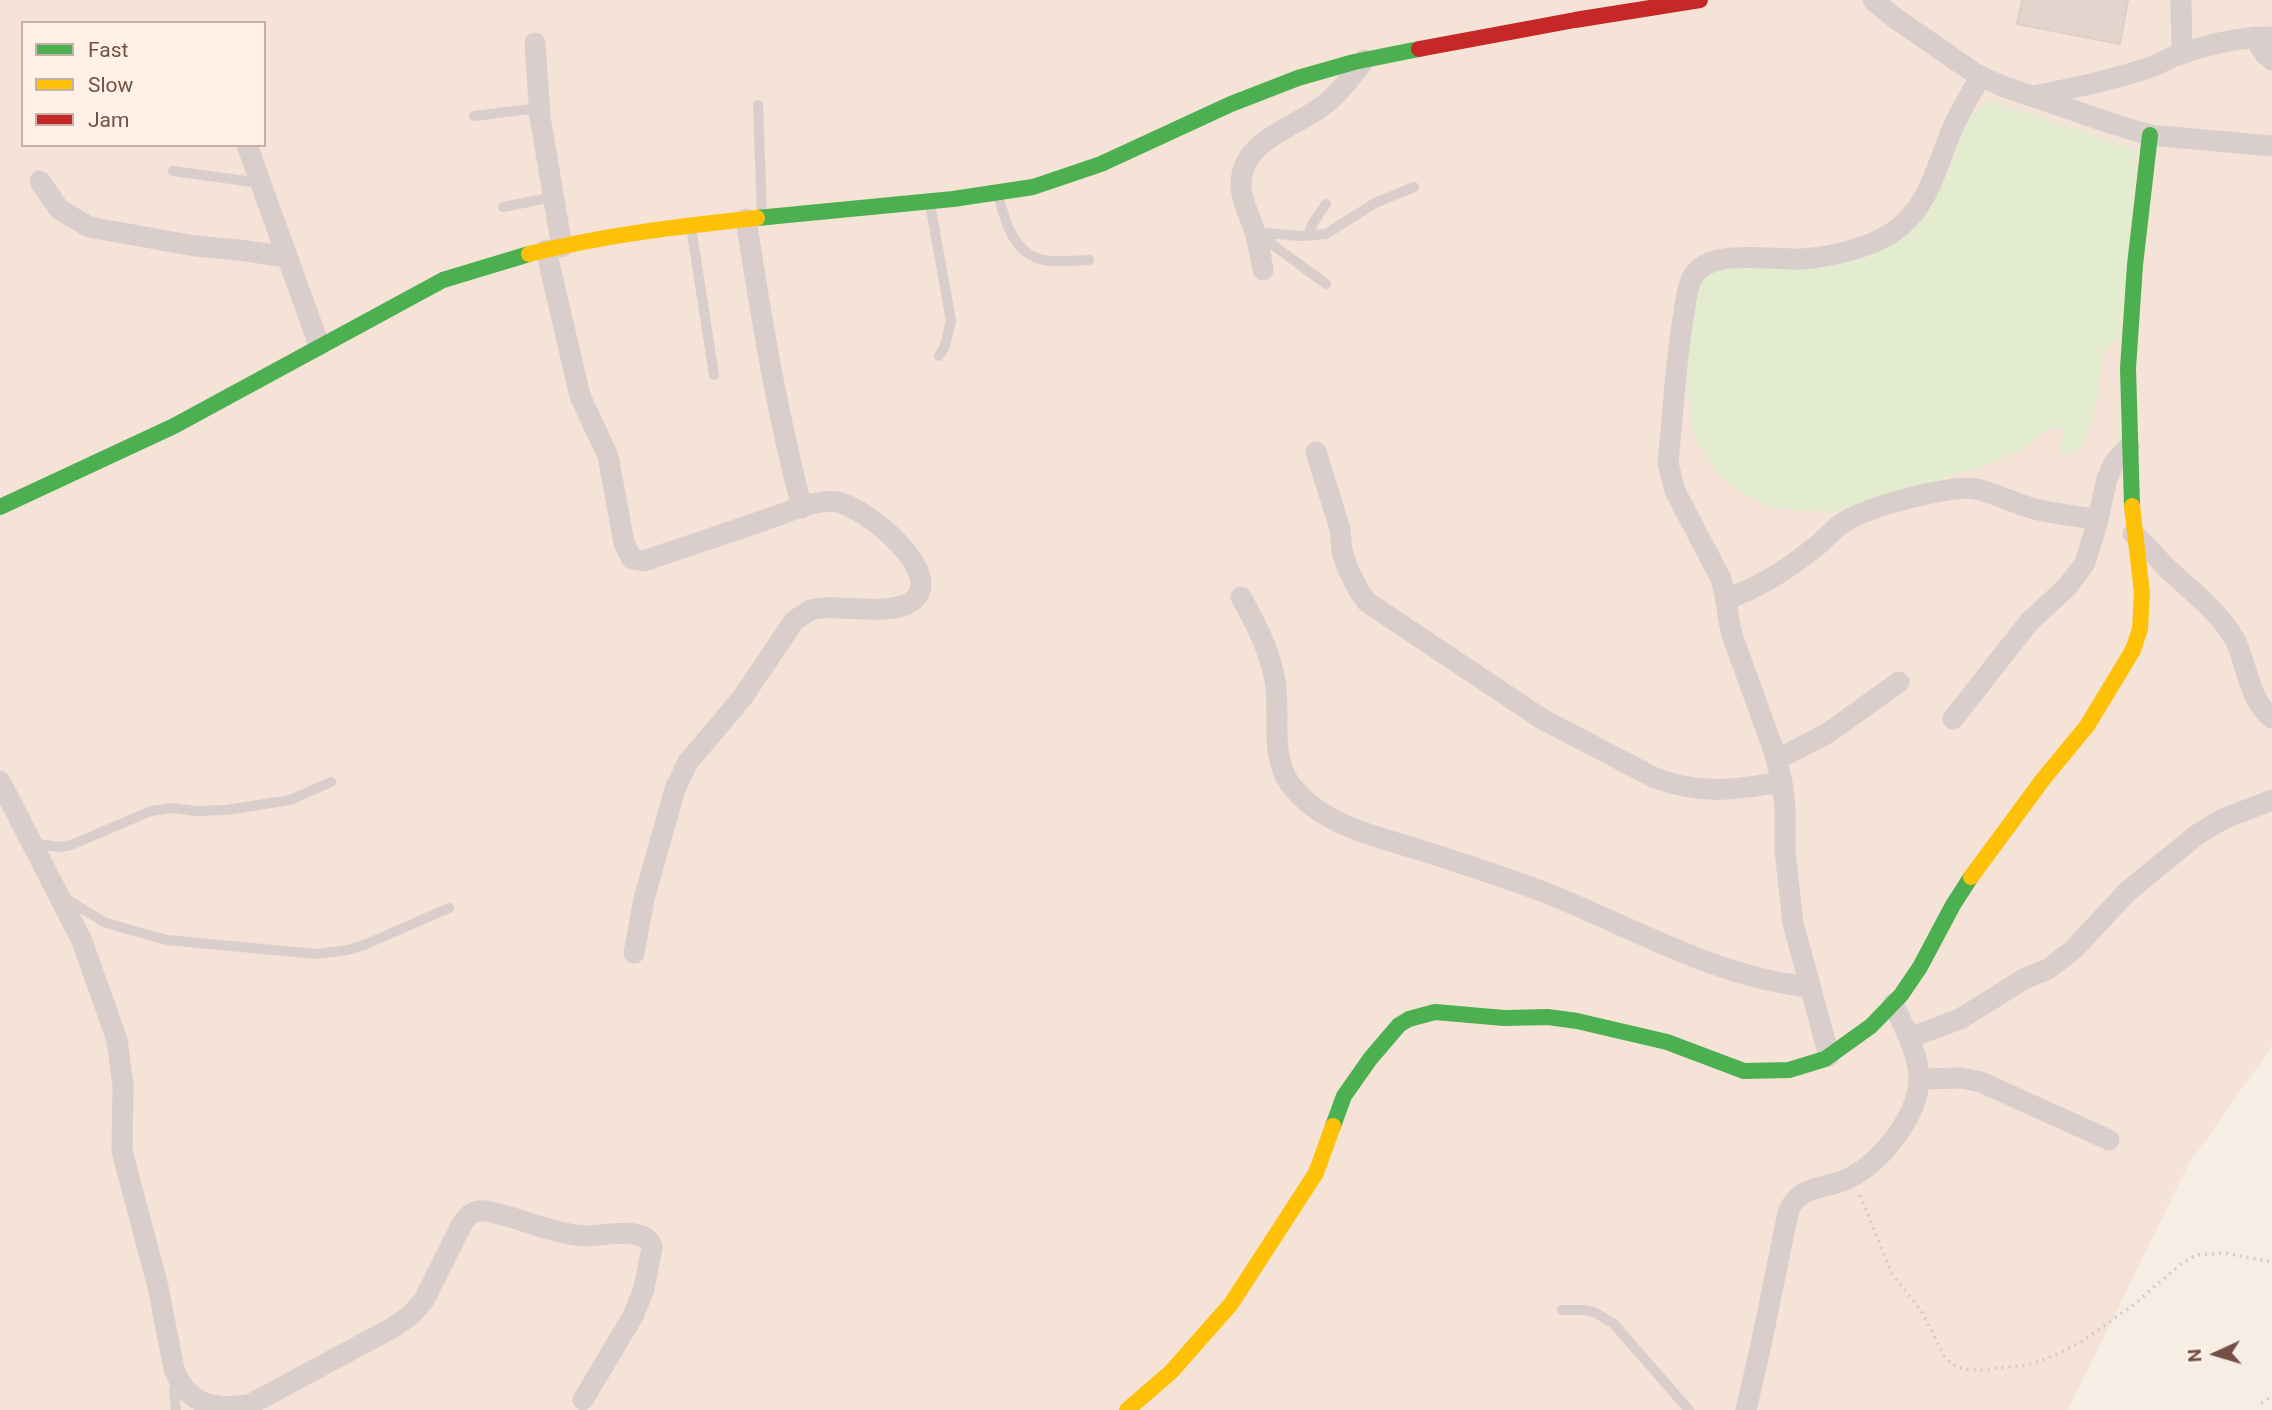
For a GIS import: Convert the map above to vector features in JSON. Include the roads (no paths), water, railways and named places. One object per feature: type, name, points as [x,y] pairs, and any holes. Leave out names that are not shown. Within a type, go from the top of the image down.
[{"type":"street","points":[[0,507],[174,426],[443,280],[477,268],[554,248],[691,227],[1032,187],[1106,162],[1294,79],[1364,60],[1571,19],[1700,0]]},
{"type":"street","points":[[1874,0],[1895,18],[1981,76],[2032,96],[2150,135],[2272,146]]},
{"type":"street","points":[[2181,0],[2182,53]]},
{"type":"street","points":[[2032,96],[2152,66],[2182,53],[2263,37],[2263,53],[2272,60]]},
{"type":"street","points":[[535,43],[539,108],[554,197],[554,248],[580,396],[608,456],[624,543],[632,559],[644,561],[802,508],[836,502],[870,517],[906,551],[914,563],[920,585],[913,601],[899,608],[821,608],[810,610],[794,621],[742,698],[682,772],[644,899],[634,953]]},
{"type":"street","points":[[1263,270],[1260,232],[1242,199],[1244,170],[1261,145],[1328,102],[1364,60]]},
{"type":"street","points":[[1829,1056],[1793,923],[1785,851],[1782,782],[1732,635],[1721,579],[1675,491],[1668,463],[1677,358],[1690,282],[1697,270],[1708,262],[1724,258],[1802,259],[1833,255],[1893,233],[1904,223],[1927,195],[1952,129],[1981,76]]},
{"type":"street","points":[[1127,1410],[1171,1372],[1205,1337],[1231,1304],[1316,1173],[1344,1096],[1399,1025],[1409,1019],[1435,1012],[1504,1018],[1548,1017],[1667,1042],[1730,1067],[1744,1070],[1789,1070],[1829,1056],[1871,1026],[1893,1004],[1920,967],[1973,874],[2044,778],[2088,726],[2133,650],[2140,629],[2141,583],[2133,534],[2127,368],[2130,316],[2150,135]]},
{"type":"street","points":[[248,147],[319,345]]},
{"type":"street","points":[[40,181],[59,209],[89,227],[195,246],[287,257]]},
{"type":"street","points":[[754,219],[765,338],[781,425],[802,508]]},
{"type":"street","points":[[1954,719],[2029,622],[2067,587],[2085,563],[2107,479],[2114,463],[2129,446]]},
{"type":"street","points":[[1317,452],[1340,529],[1342,551],[1347,566],[1367,602],[1394,622],[1542,719],[1655,778],[1671,784],[1706,790],[1735,790],[1782,782]]},
{"type":"street","points":[[1726,598],[1746,592],[1768,580],[1816,546],[1845,521],[1888,504],[1933,493],[1969,488],[2034,509],[2098,520]]},
{"type":"street","points":[[2133,534],[2148,545],[2164,566],[2190,588],[2228,629],[2242,657],[2258,703],[2272,718]]},
{"type":"street","points":[[1241,597],[1260,630],[1269,656],[1275,683],[1277,740],[1288,782],[1303,799],[1321,812],[1364,833],[1539,891],[1735,972],[1772,982],[1810,987]]},
{"type":"street","points":[[1776,760],[1828,733],[1899,682]]},
{"type":"street","points":[[0,781],[91,964],[117,1040],[123,1085],[122,1151],[153,1264],[177,1378],[187,1393],[211,1406],[249,1405],[392,1328],[411,1315],[424,1300],[469,1213],[486,1210],[570,1233],[587,1236],[636,1234],[650,1240],[652,1247],[645,1289],[619,1342],[583,1400]]},
{"type":"street","points":[[1909,1038],[1960,1019],[2024,979],[2048,969],[2073,950],[2128,891],[2198,834],[2211,825],[2272,800]]},
{"type":"street","points":[[1746,1410],[1792,1202],[1811,1189],[1853,1177],[1870,1166],[1900,1130],[1918,1093],[1919,1079],[1909,1038],[1893,1004]]},
{"type":"street","points":[[1919,1079],[1962,1078],[1981,1082],[2109,1140]]},
{"type":"lane","points":[[754,219],[758,105]]},
{"type":"lane","points":[[474,116],[539,108]]},
{"type":"lane","points":[[173,171],[260,183]]},
{"type":"lane","points":[[1260,232],[1308,236],[1326,234],[1375,203],[1414,187]]},
{"type":"lane","points":[[997,192],[1006,225],[1024,251],[1044,260],[1089,260]]},
{"type":"lane","points":[[503,207],[554,197]]},
{"type":"lane","points":[[929,201],[951,321],[945,346],[939,356]]},
{"type":"lane","points":[[1308,236],[1326,204]]},
{"type":"lane","points":[[691,227],[714,375]]},
{"type":"lane","points":[[1260,232],[1273,245],[1326,284]]},
{"type":"lane","points":[[32,843],[71,845],[151,811],[173,808],[196,811],[226,810],[277,802],[298,797],[331,782]]},
{"type":"lane","points":[[58,894],[106,923],[167,940],[316,954],[364,945],[449,908]]},
{"type":"lane","points":[[1562,1310],[1594,1312],[1613,1323],[1689,1410]]},
{"type":"lane","points":[[176,1410],[174,1390],[177,1378]]}]
